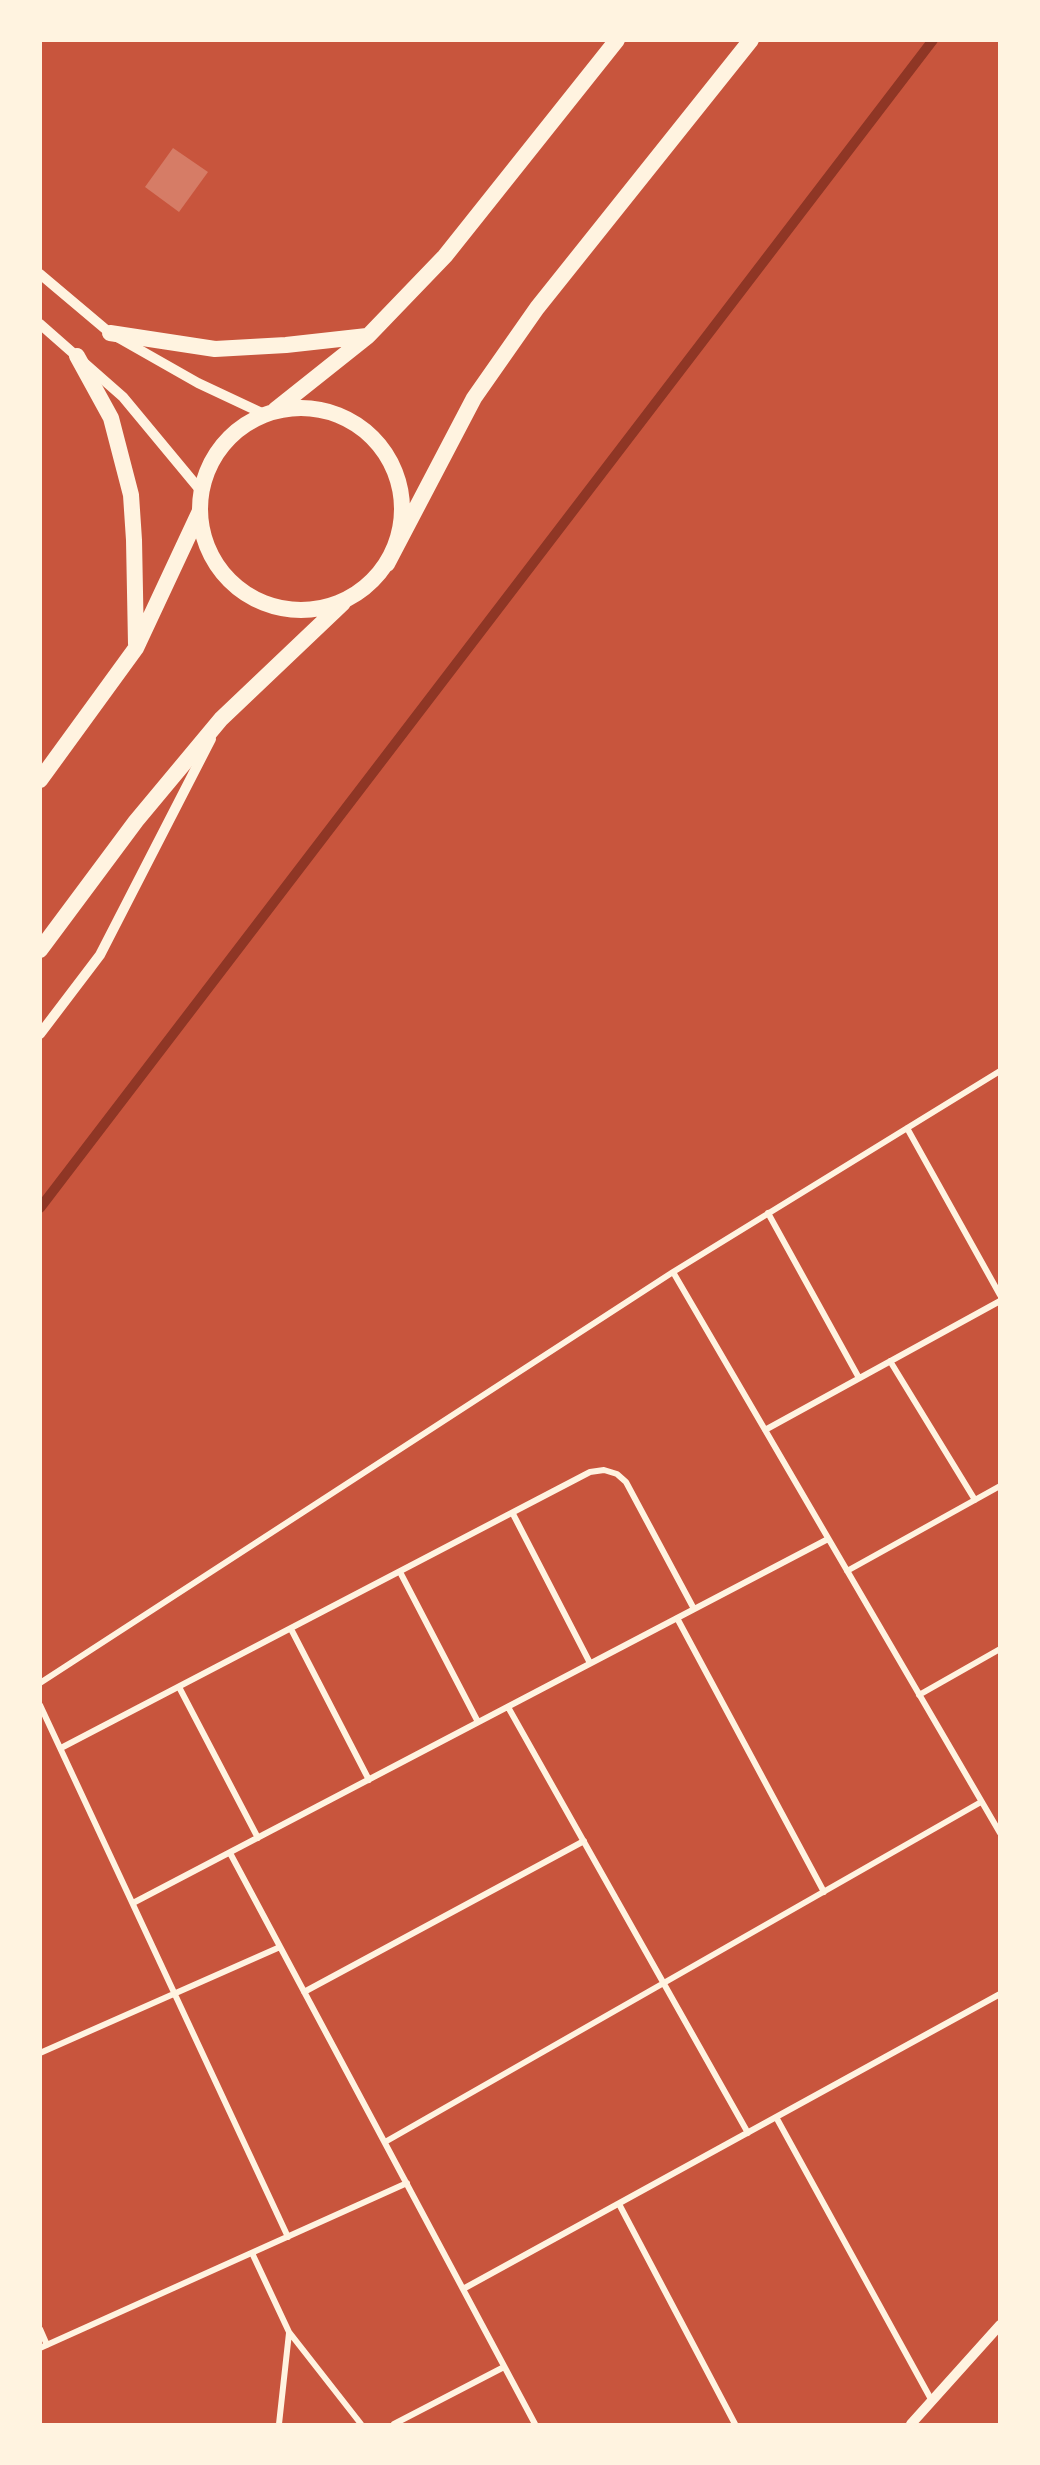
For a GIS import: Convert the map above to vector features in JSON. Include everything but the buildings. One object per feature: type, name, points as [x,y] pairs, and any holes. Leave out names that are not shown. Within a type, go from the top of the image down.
[{"type":"highway","points":[[347,599],[320,608],[291,609],[262,602],[237,587],[217,566],[204,540],[200,511],[201,491],[213,459],[234,432],[269,413],[368,336],[445,256],[617,40]]},
{"type":"highway","points":[[40,950],[136,821],[221,719],[347,599],[369,584],[387,564],[474,398],[537,309],[750,40]]},
{"type":"highway","points":[[110,333],[215,349],[286,345],[368,336]]},
{"type":"highway","points":[[77,356],[111,418],[130,495],[134,540],[136,648]]},
{"type":"highway","points":[[269,413],[304,408],[334,413],[362,427],[383,449],[398,476],[403,506],[399,536],[387,564]]},
{"type":"highway","points":[[40,780],[136,648],[200,511]]},
{"type":"street","points":[[40,274],[110,333],[198,383],[269,413]]},
{"type":"street","points":[[40,324],[123,397],[201,491]]},
{"type":"street","points":[[40,1034],[100,955],[221,719]]},
{"type":"street","points":[[40,1683],[673,1272],[999,1071]]},
{"type":"street","points":[[907,1128],[999,1295]]},
{"type":"street","points":[[768,1213],[859,1378]]},
{"type":"street","points":[[673,1272],[999,1833]]},
{"type":"street","points":[[765,1430],[999,1301]]},
{"type":"street","points":[[890,1361],[975,1500]]},
{"type":"street","points":[[61,1748],[590,1472],[604,1470],[616,1474],[626,1482],[694,1609]]},
{"type":"street","points":[[847,1571],[999,1486]]},
{"type":"street","points":[[513,1514],[590,1663]]},
{"type":"street","points":[[133,1903],[828,1539]]},
{"type":"street","points":[[400,1572],[478,1722]]},
{"type":"street","points":[[677,1618],[824,1892]]},
{"type":"street","points":[[291,1629],[369,1780]]},
{"type":"street","points":[[919,1695],[999,1649]]},
{"type":"street","points":[[179,1687],[258,1838]]},
{"type":"street","points":[[40,1704],[288,2237]]},
{"type":"street","points":[[508,1707],[748,2133]]},
{"type":"street","points":[[385,2142],[981,1802]]},
{"type":"street","points":[[992,1820],[999,1815]]},
{"type":"street","points":[[304,1992],[584,1841]]},
{"type":"street","points":[[230,1852],[535,2424]]},
{"type":"street","points":[[40,2053],[280,1947]]},
{"type":"street","points":[[463,2289],[999,1994]]},
{"type":"street","points":[[776,2117],[932,2401]]},
{"type":"street","points":[[40,2348],[407,2183]]},
{"type":"street","points":[[619,2204],[735,2424]]},
{"type":"street","points":[[252,2253],[289,2332],[361,2424]]},
{"type":"street","points":[[911,2424],[999,2325]]},
{"type":"street","points":[[40,2329],[47,2344]]},
{"type":"street","points":[[279,2424],[289,2332]]},
{"type":"street","points":[[394,2424],[504,2367]]},
{"type":"waterway","points":[[40,1208],[933,40]]}]
